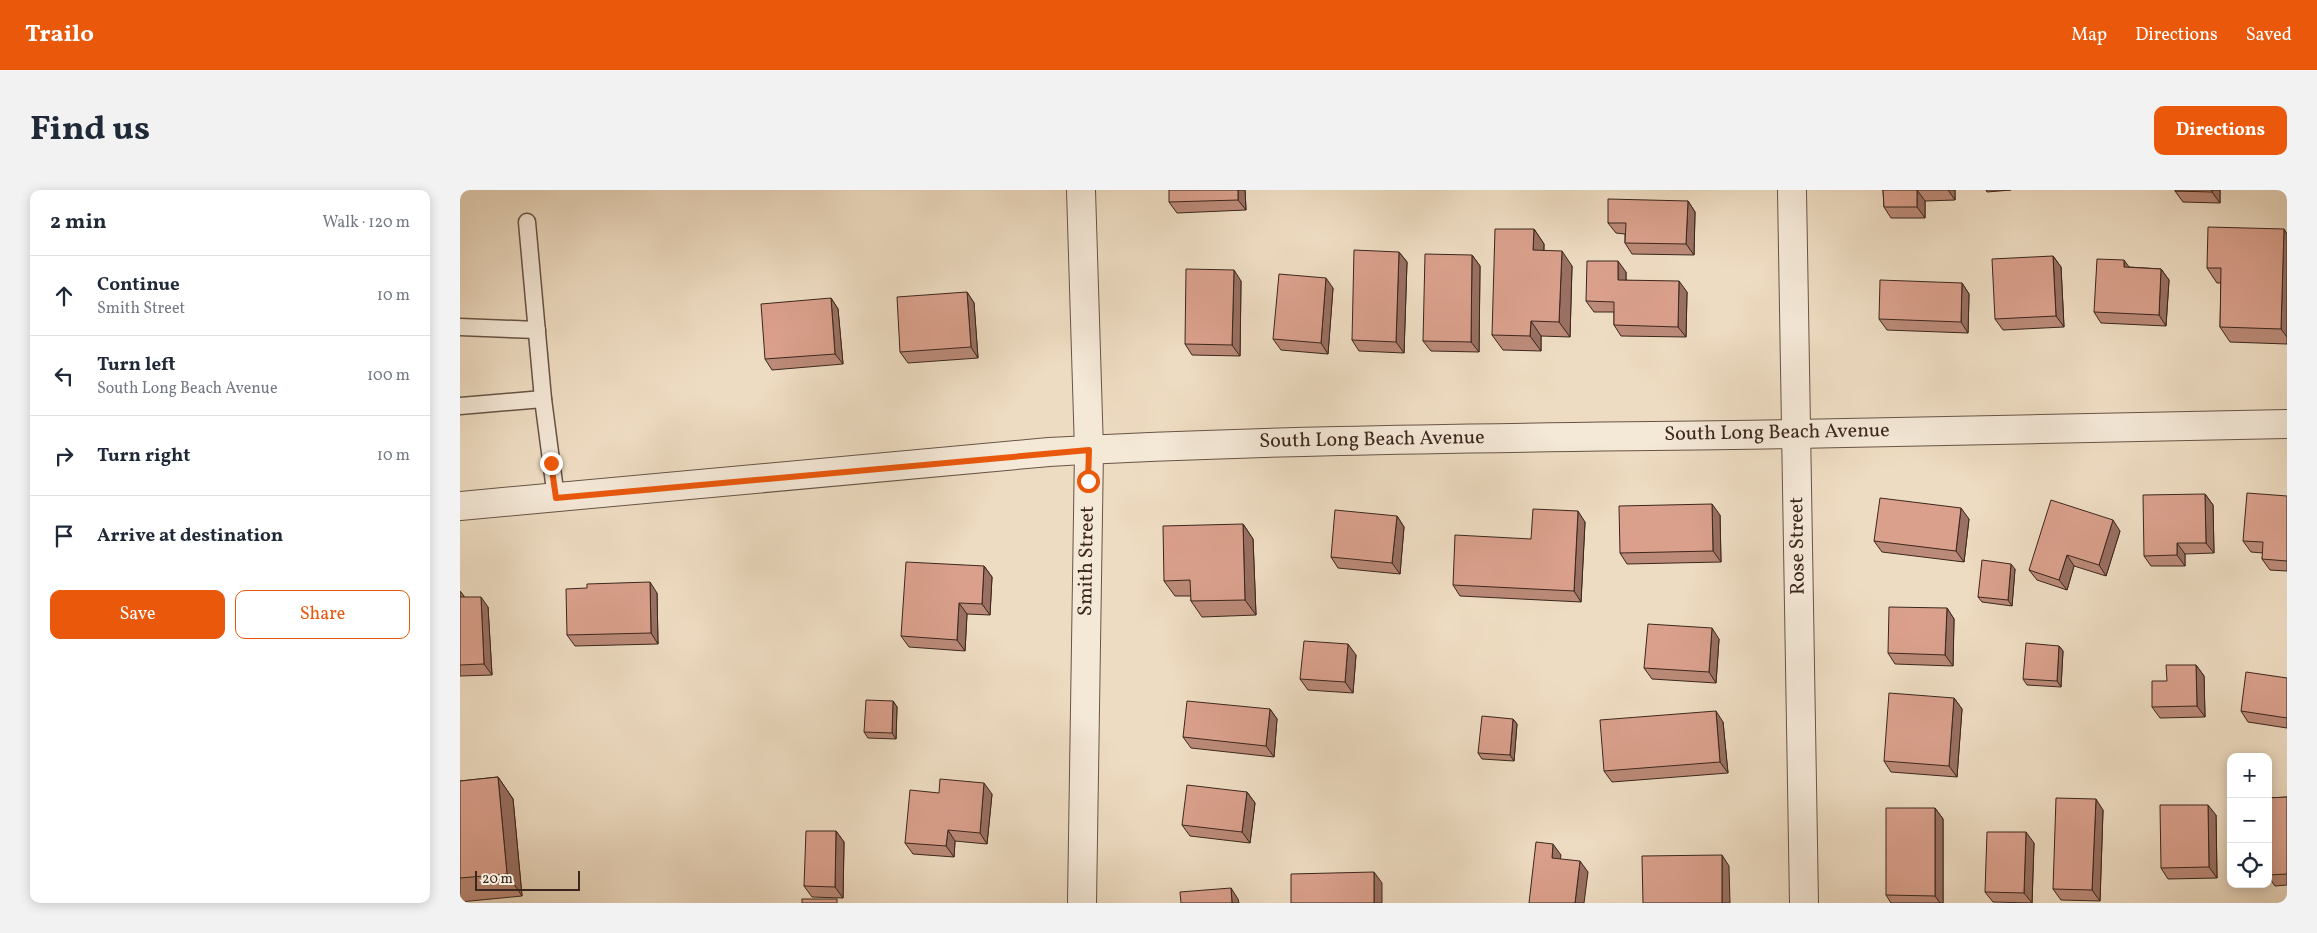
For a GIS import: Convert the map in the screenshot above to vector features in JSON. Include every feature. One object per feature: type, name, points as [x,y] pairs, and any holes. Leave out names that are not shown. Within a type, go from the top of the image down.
[{"type":"street","name":"Smith Street","points":[[1081,190],[1089,450],[1082,903]]},
{"type":"street","name":"Rose Street","points":[[1792,190],[1804,903]]},
{"type":"street","name":"South Long Beach Avenue","points":[[460,506],[1089,450],[1344,439],[1796,434],[2287,424]]},
{"type":"lane","points":[[527,222],[544,399],[556,498]]},
{"type":"lane","points":[[460,327],[537,330]]},
{"type":"lane","points":[[460,406],[544,399]]},
{"type":"building","points":[[1169,190],[1238,190],[1238,200],[1169,202]]},
{"type":"building","points":[[1883,190],[1917,190],[1917,207],[1884,207]]},
{"type":"building","points":[[2212,190],[2212,192],[2175,191]]},
{"type":"building","points":[[1608,199],[1688,201],[1686,244],[1625,243],[1626,223],[1608,223]]},
{"type":"building","points":[[2208,227],[2284,229],[2281,329],[2220,327],[2221,268],[2207,268]]},
{"type":"building","points":[[1495,229],[1534,229],[1533,250],[1562,251],[1559,322],[1531,321],[1530,336],[1492,335]]},
{"type":"building","points":[[1354,250],[1399,252],[1396,342],[1352,340]]},
{"type":"building","points":[[1425,254],[1472,255],[1471,342],[1423,341]]},
{"type":"building","points":[[2053,256],[2056,316],[1995,319],[1992,259]]},
{"type":"building","points":[[2097,259],[2124,260],[2124,267],[2161,269],[2159,315],[2094,312]]},
{"type":"building","points":[[1587,261],[1618,261],[1618,280],[1679,281],[1678,327],[1614,325],[1614,302],[1586,301]]},
{"type":"building","points":[[1186,269],[1234,270],[1232,345],[1185,344]]},
{"type":"building","points":[[1279,274],[1326,278],[1321,343],[1273,339]]},
{"type":"building","points":[[1880,280],[1962,283],[1961,322],[1879,319]]},
{"type":"building","points":[[967,292],[971,347],[900,352],[897,297]]},
{"type":"building","points":[[831,298],[835,354],[765,359],[761,304]]},
{"type":"building","points":[[2247,493],[2287,496],[2287,561],[2262,559],[2263,542],[2243,541]]},
{"type":"building","points":[[2205,494],[2206,543],[2177,543],[2177,555],[2144,556],[2143,495]]},
{"type":"building","points":[[1880,498],[1961,508],[1956,551],[1874,541]]},
{"type":"building","points":[[2051,500],[2113,520],[2099,565],[2067,555],[2059,580],[2029,570]]},
{"type":"building","points":[[1712,504],[1713,551],[1620,553],[1619,506]]},
{"type":"building","points":[[1533,509],[1578,511],[1574,591],[1453,585],[1455,535],[1531,539]]},
{"type":"building","points":[[1335,510],[1397,516],[1392,563],[1331,557]]},
{"type":"building","points":[[1243,524],[1245,600],[1191,601],[1190,580],[1164,581],[1163,526]]},
{"type":"building","points":[[1982,560],[2011,564],[2008,600],[1978,597]]},
{"type":"building","points":[[906,562],[984,566],[982,604],[959,603],[957,640],[901,636]]},
{"type":"building","points":[[650,582],[651,633],[567,635],[566,589],[587,588],[587,584]]},
{"type":"building","points":[[460,597],[481,597],[484,664],[460,665]]},
{"type":"building","points":[[1889,607],[1947,608],[1945,655],[1888,653]]},
{"type":"building","points":[[1648,624],[1712,628],[1709,672],[1644,668]]},
{"type":"building","points":[[1304,641],[1348,644],[1345,682],[1300,679]]},
{"type":"building","points":[[2026,643],[2059,646],[2057,681],[2023,679]]},
{"type":"building","points":[[2166,665],[2196,665],[2197,706],[2152,707],[2152,681],[2167,681]]},
{"type":"building","points":[[2246,672],[2287,678],[2287,718],[2241,711]]},
{"type":"building","points":[[1889,693],[1954,698],[1949,766],[1884,761]]},
{"type":"building","points":[[866,700],[893,701],[892,733],[864,732]]},
{"type":"building","points":[[1187,701],[1270,709],[1266,746],[1183,737]]},
{"type":"building","points":[[1716,711],[1720,762],[1604,771],[1600,720]]},
{"type":"building","points":[[1482,716],[1513,719],[1510,755],[1478,753]]},
{"type":"building","points":[[498,777],[507,874],[460,878],[460,781]]},
{"type":"building","points":[[940,779],[984,783],[980,833],[948,830],[946,846],[905,843],[910,790],[939,793]]},
{"type":"building","points":[[1187,785],[1247,792],[1242,832],[1182,825]]},
{"type":"building","points":[[2287,797],[2287,874],[2272,875],[2272,798]]},
{"type":"building","points":[[2056,798],[2096,799],[2092,890],[2053,889]]},
{"type":"building","points":[[2160,805],[2208,805],[2209,867],[2161,868]]},
{"type":"building","points":[[1886,808],[1935,808],[1935,896],[1886,895]]},
{"type":"building","points":[[806,831],[836,831],[835,887],[804,886]]},
{"type":"building","points":[[1987,832],[2026,832],[2024,893],[1985,892]]},
{"type":"building","points":[[1536,842],[1553,844],[1552,858],[1580,861],[1575,903],[1529,903]]},
{"type":"building","points":[[1722,855],[1722,903],[1643,903],[1642,856]]},
{"type":"building","points":[[1374,872],[1374,903],[1291,903],[1291,874]]},
{"type":"building","points":[[1231,888],[1232,903],[1181,903],[1180,892]]},
{"type":"building","points":[[802,899],[837,899],[837,903],[802,903]]},
{"type":"route","points":[[551,463],[556,498],[1049,452],[1089,450],[1088,481]]}]
